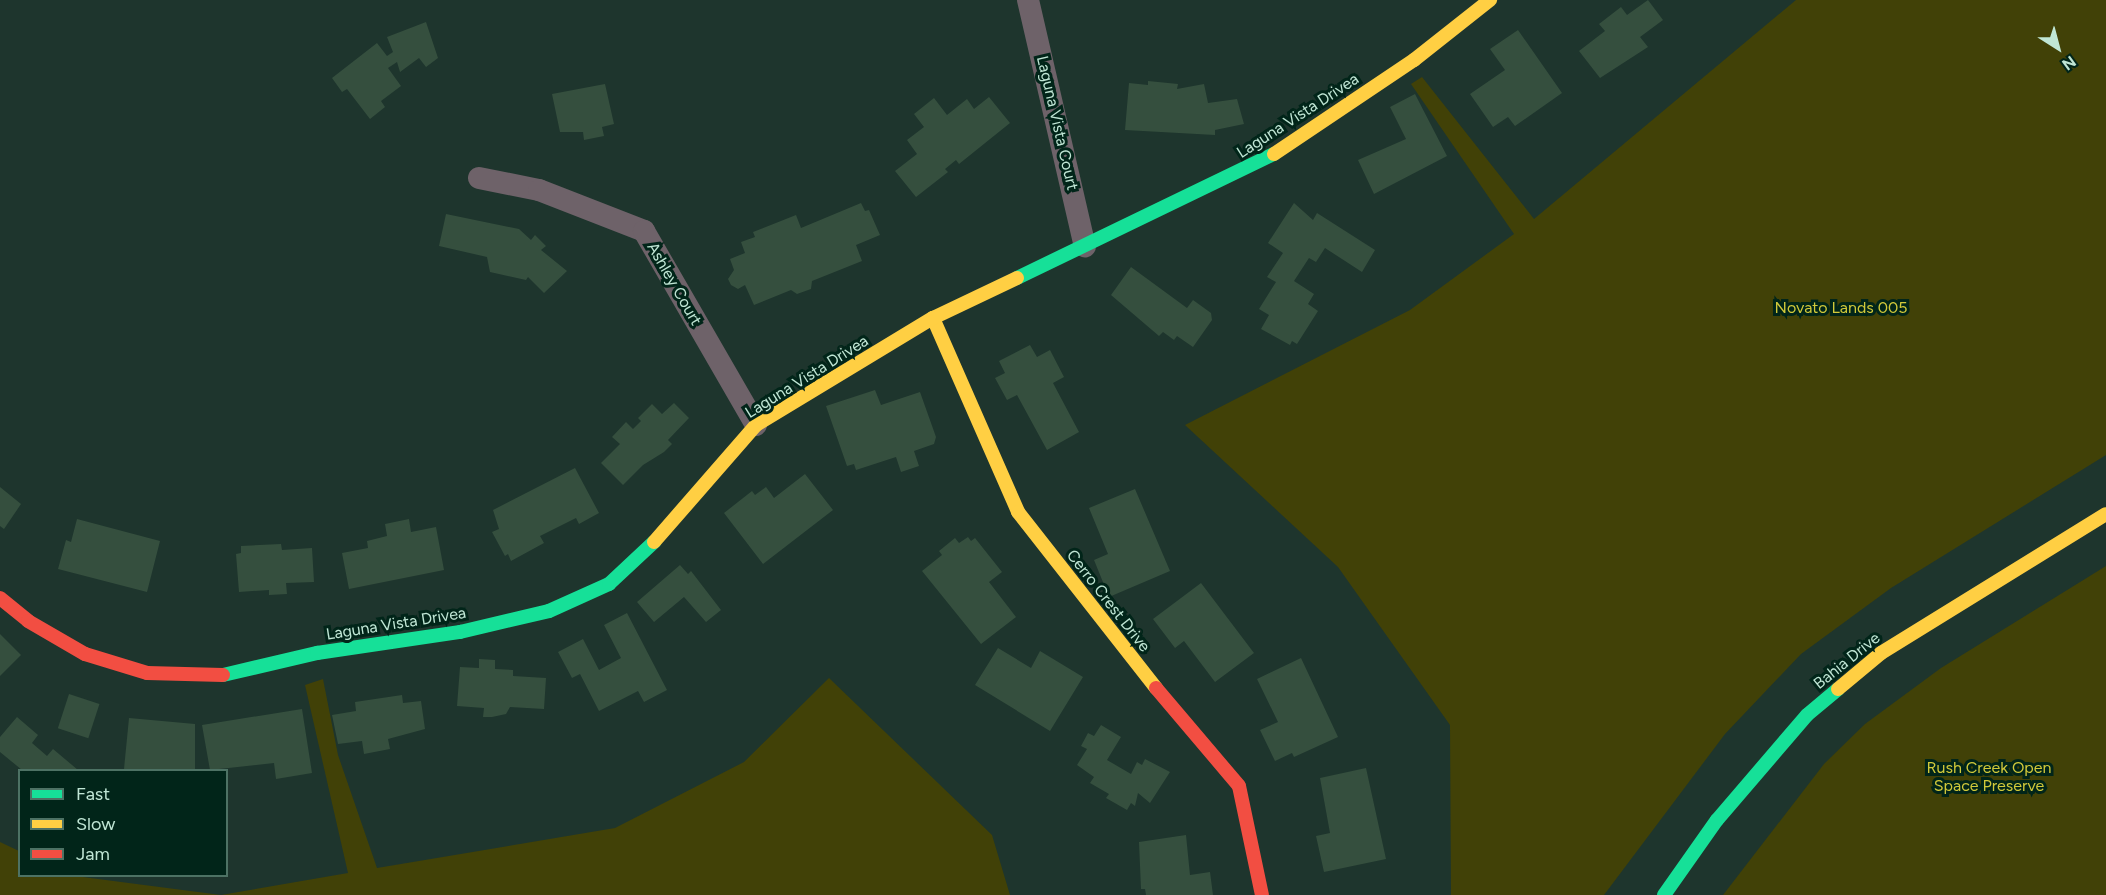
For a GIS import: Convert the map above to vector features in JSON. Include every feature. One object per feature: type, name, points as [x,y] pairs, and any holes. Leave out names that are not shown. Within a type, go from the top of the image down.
[{"type":"street","name":"Laguna Vista Court","points":[[1028,0],[1085,246]]},
{"type":"street","name":"Laguna Vista Drivea","points":[[0,598],[28,621],[85,654],[147,673],[184,677],[226,675],[317,653],[460,632],[549,611],[609,584],[669,528],[756,425],[933,318],[1261,163],[1414,60],[1490,0]]},
{"type":"street","name":"Ashley Court","points":[[479,178],[538,189],[644,231],[756,425]]},
{"type":"street","name":"Cerro Crest Drive","points":[[933,318],[1018,512],[1143,673],[1239,786],[1262,895]]},
{"type":"street","name":"Bahia Drive","points":[[1664,895],[1717,820],[1807,715],[1881,653],[2106,514]]},
{"type":"green space","name":"Novato Lands 005","points":[[1796,0],[2106,0],[2106,455],[1891,588],[1801,654],[1725,734],[1604,895],[1451,895],[1450,725],[1338,567],[1185,425],[1410,310],[1514,234],[1411,84],[1422,77],[1534,219]]},
{"type":"green space","name":"Rush Creek Open Space Preserve","points":[[2106,566],[2106,895],[1723,895],[1824,764],[1865,724],[1941,668]]},
{"type":"green space","points":[[829,678],[992,835],[1010,895],[221,895],[348,873],[305,685],[323,679],[338,755],[377,868],[615,828],[744,762]]},
{"type":"green space","points":[[0,842],[18,851],[18,877],[83,877],[221,895],[0,895]]},
{"type":"building","points":[[1648,0],[1663,20],[1640,37],[1648,47],[1600,78],[1579,51],[1605,31],[1599,24],[1621,7],[1627,15]]},
{"type":"building","points":[[426,22],[438,58],[426,67],[419,58],[400,72],[397,62],[388,68],[401,86],[381,101],[385,107],[370,119],[347,89],[342,92],[332,78],[377,43],[387,56],[393,52],[387,37]]},
{"type":"building","points":[[1518,30],[1562,93],[1515,126],[1508,117],[1493,127],[1470,94],[1505,70],[1490,49]]},
{"type":"building","points":[[1148,81],[1178,84],[1177,89],[1204,84],[1208,103],[1237,99],[1244,124],[1215,130],[1215,135],[1125,130],[1129,83],[1148,85]]},
{"type":"building","points":[[605,84],[614,124],[602,127],[604,136],[584,140],[583,132],[560,132],[552,94]]},
{"type":"building","points":[[1415,94],[1447,156],[1374,194],[1358,160],[1406,139],[1390,107]]},
{"type":"building","points":[[989,97],[1010,123],[959,164],[956,160],[945,169],[948,172],[916,197],[895,171],[917,154],[907,140],[924,127],[914,114],[934,98],[947,115],[967,99],[974,109]]},
{"type":"building","points":[[861,203],[865,211],[869,210],[880,235],[856,245],[862,261],[812,281],[811,289],[797,294],[791,290],[754,305],[745,285],[738,289],[731,285],[728,279],[734,270],[730,259],[745,253],[741,242],[755,237],[753,232],[796,215],[801,228]]},
{"type":"building","points":[[1294,203],[1313,220],[1317,213],[1375,250],[1362,272],[1325,248],[1316,262],[1309,258],[1294,281],[1314,294],[1308,304],[1318,311],[1297,344],[1292,341],[1290,345],[1261,329],[1269,315],[1259,309],[1276,282],[1267,277],[1283,253],[1268,243]]},
{"type":"building","points":[[446,214],[519,229],[531,240],[535,235],[546,246],[541,250],[567,271],[544,293],[528,277],[526,280],[490,272],[487,257],[439,246]]},
{"type":"building","points":[[1131,267],[1187,308],[1193,300],[1211,313],[1212,320],[1193,347],[1177,336],[1174,340],[1163,332],[1159,336],[1111,295]]},
{"type":"building","points":[[1030,345],[1037,357],[1050,350],[1064,377],[1053,383],[1079,432],[1047,450],[1017,395],[1007,400],[995,378],[1005,373],[999,361]]},
{"type":"building","points":[[875,390],[881,405],[920,392],[936,437],[934,444],[914,451],[919,466],[901,472],[896,457],[856,470],[854,464],[847,466],[826,406]]},
{"type":"building","points":[[674,403],[689,418],[668,440],[672,444],[643,465],[623,485],[601,463],[620,444],[612,437],[626,422],[633,429],[641,421],[638,418],[652,404],[662,414]]},
{"type":"building","points":[[575,468],[599,513],[579,524],[576,518],[540,536],[544,543],[511,561],[508,554],[505,556],[492,532],[499,529],[493,510]]},
{"type":"building","points":[[805,474],[833,510],[763,564],[724,513],[752,491],[755,495],[766,487],[774,498]]},
{"type":"building","points":[[0,487],[21,504],[4,529],[0,526]]},
{"type":"building","points":[[1135,489],[1170,571],[1109,597],[1094,560],[1108,554],[1089,508]]},
{"type":"building","points":[[77,519],[160,541],[147,592],[58,569],[66,540],[71,542]]},
{"type":"building","points":[[409,519],[411,532],[436,527],[444,570],[349,589],[342,553],[368,548],[367,541],[387,536],[385,524]]},
{"type":"building","points":[[968,537],[971,541],[975,538],[1002,572],[989,582],[1016,617],[981,644],[922,571],[942,555],[939,551],[955,538],[959,543]]},
{"type":"building","points":[[281,544],[282,550],[312,548],[314,582],[286,583],[287,594],[269,595],[269,590],[239,592],[236,554],[241,553],[241,546]]},
{"type":"building","points":[[680,565],[688,574],[691,571],[721,610],[706,622],[684,597],[654,622],[637,602]]},
{"type":"building","points":[[1201,583],[1254,653],[1215,682],[1184,641],[1175,648],[1153,619]]},
{"type":"building","points":[[627,613],[667,690],[644,702],[638,691],[599,711],[580,674],[572,678],[558,652],[583,639],[599,670],[621,658],[604,625]]},
{"type":"building","points":[[0,634],[21,655],[0,676]]},
{"type":"building","points":[[998,648],[1031,668],[1040,651],[1083,677],[1050,731],[975,685]]},
{"type":"building","points":[[1301,658],[1338,737],[1294,757],[1292,753],[1275,761],[1260,730],[1278,722],[1257,679]]},
{"type":"building","points":[[479,659],[495,660],[495,669],[513,670],[513,676],[546,678],[544,709],[510,707],[506,714],[483,717],[484,708],[457,706],[460,667],[479,668]]},
{"type":"building","points":[[69,694],[99,704],[88,738],[58,728]]},
{"type":"building","points":[[402,695],[403,703],[421,701],[425,729],[388,739],[390,749],[364,754],[362,741],[338,744],[332,715],[356,711],[355,702]]},
{"type":"building","points":[[302,709],[312,773],[276,779],[274,763],[210,769],[202,725]]},
{"type":"building","points":[[17,717],[38,735],[32,743],[47,756],[53,749],[77,769],[21,769],[0,752],[0,737]]},
{"type":"building","points":[[129,718],[195,724],[195,769],[124,769]]},
{"type":"building","points":[[1101,725],[1121,737],[1107,760],[1131,774],[1137,762],[1142,765],[1145,759],[1170,772],[1150,803],[1138,793],[1135,806],[1131,803],[1127,810],[1106,798],[1109,794],[1090,783],[1094,777],[1077,765],[1087,749],[1081,746],[1088,733],[1094,736]]},
{"type":"building","points":[[1366,768],[1386,859],[1324,872],[1316,836],[1330,833],[1320,778]]},
{"type":"building","points":[[1186,835],[1190,875],[1210,872],[1213,895],[1146,895],[1145,889],[1141,889],[1139,842]]},
{"type":"traffic: fast","points":[[1017,278],[1274,154]]},
{"type":"traffic: fast","points":[[223,675],[317,653],[460,632],[549,611],[609,584],[654,542]]},
{"type":"traffic: fast","points":[[1664,895],[1717,820],[1807,715],[1838,689]]},
{"type":"traffic: slow","points":[[1274,154],[1414,60],[1490,0]]},
{"type":"traffic: slow","points":[[654,542],[756,425],[933,318],[1017,278]]},
{"type":"traffic: slow","points":[[933,318],[1018,512],[1156,688]]},
{"type":"traffic: slow","points":[[1838,689],[1881,653],[2106,514]]},
{"type":"traffic: jam","points":[[0,598],[28,621],[85,654],[147,673],[223,675]]},
{"type":"traffic: jam","points":[[1156,688],[1239,786],[1262,895]]}]
